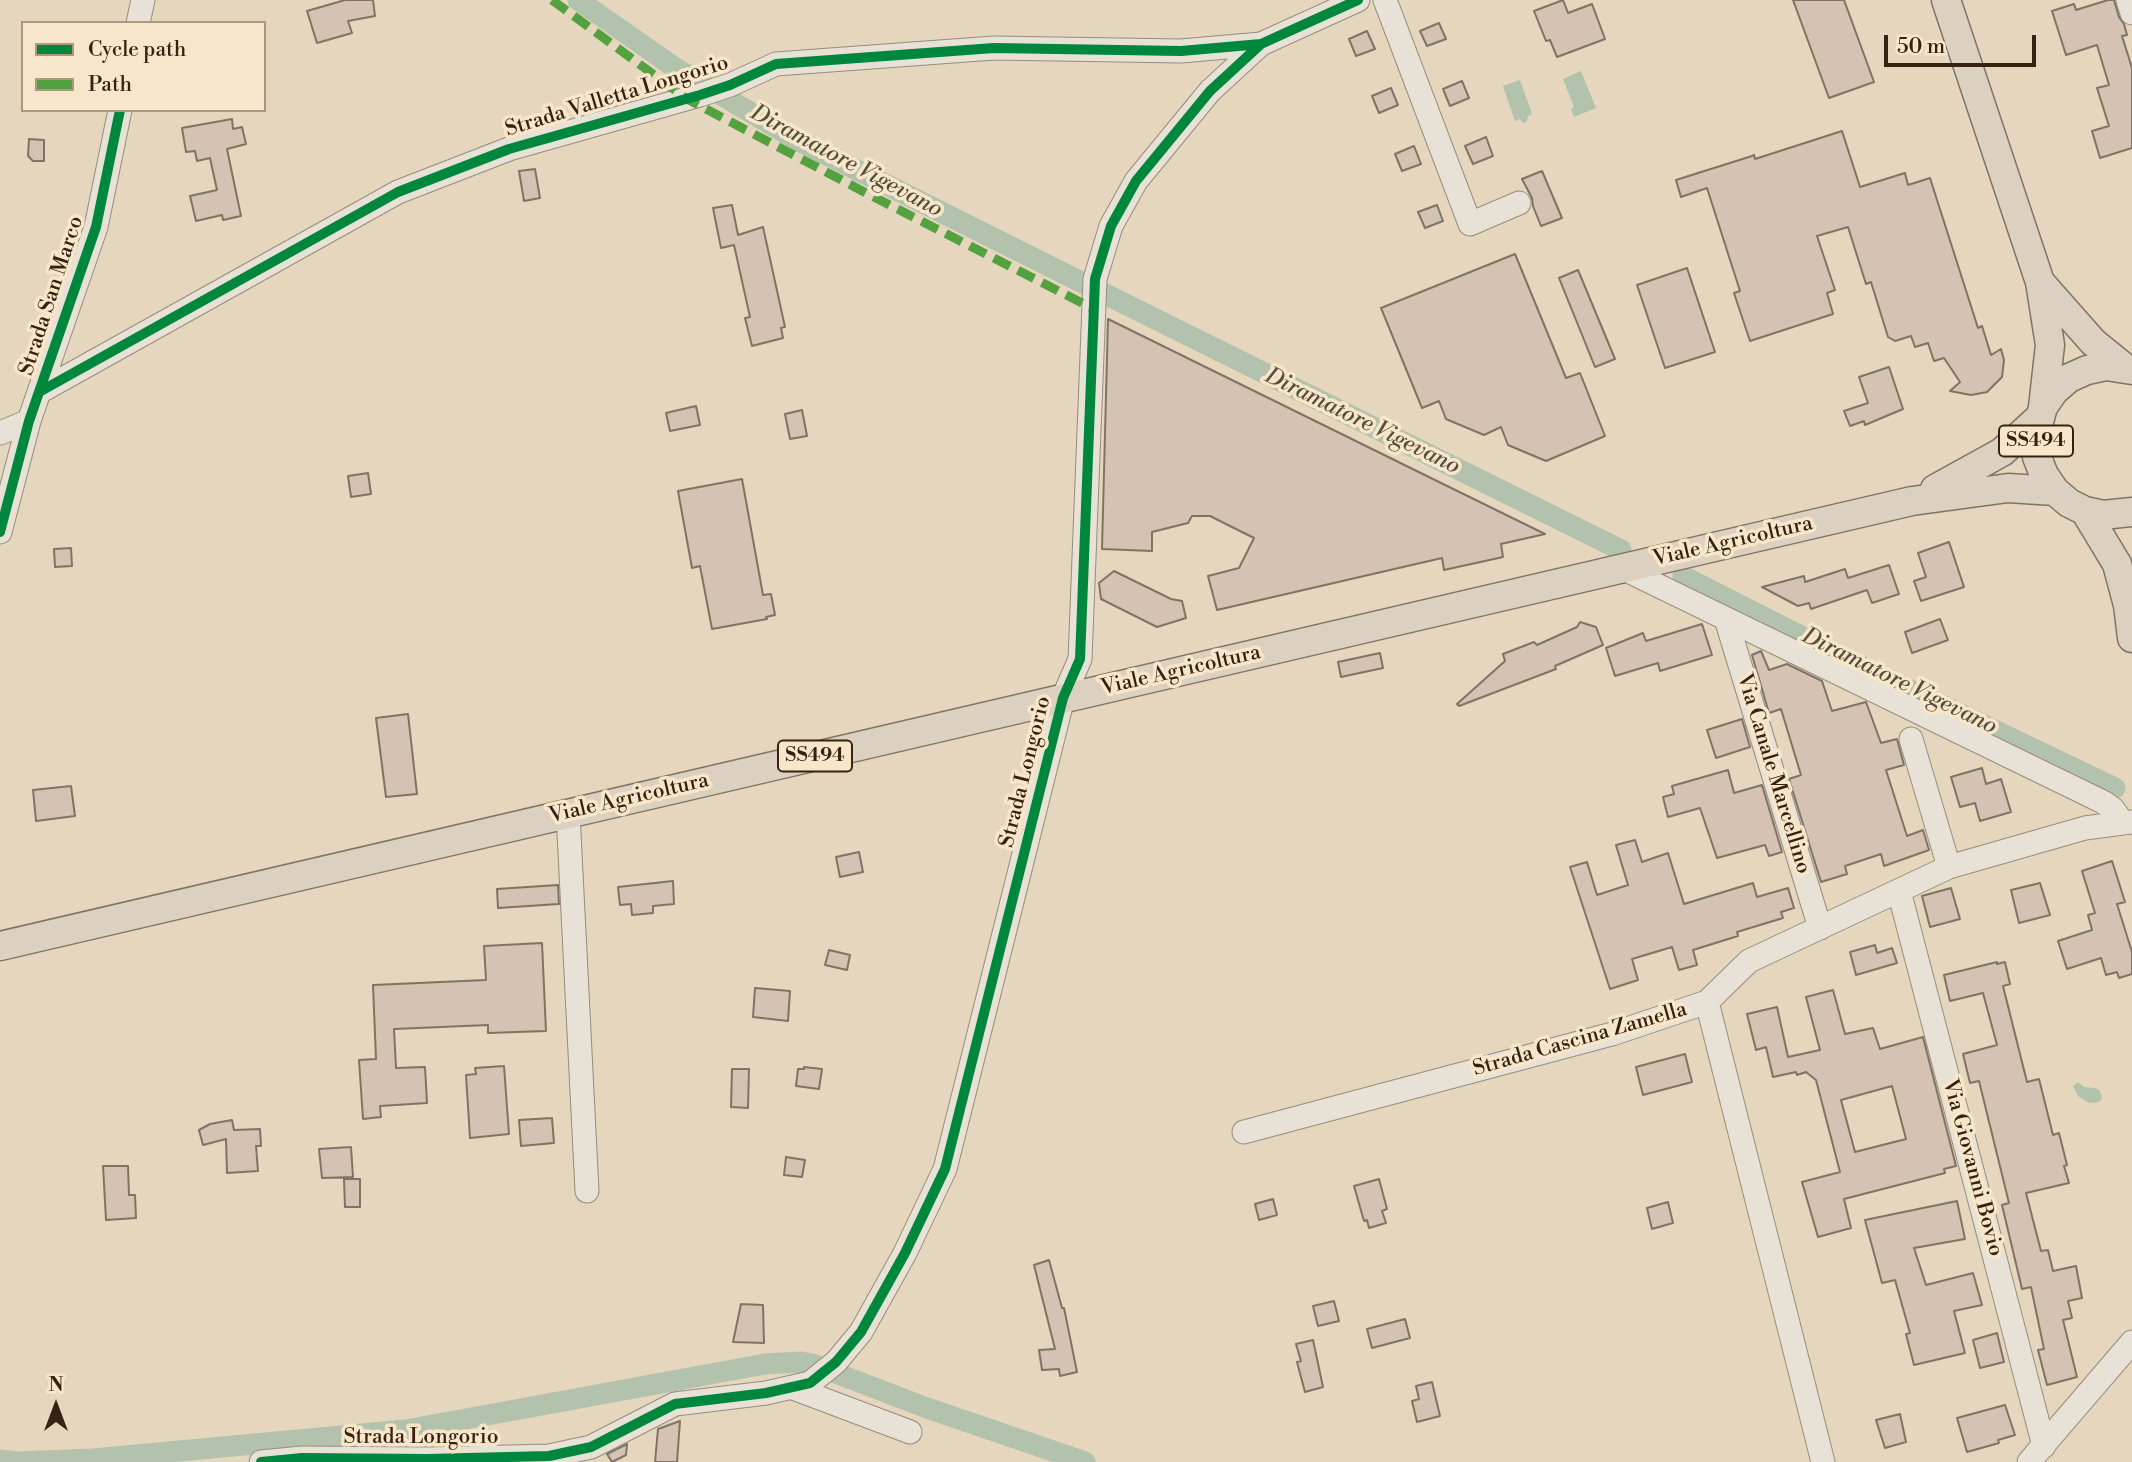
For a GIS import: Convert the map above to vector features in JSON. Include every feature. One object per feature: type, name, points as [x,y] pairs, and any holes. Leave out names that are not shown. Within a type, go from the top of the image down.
[{"type":"main road","points":[[1946,0],[2040,282],[2050,345],[2048,376],[2041,412]]},
{"type":"main road","points":[[2040,282],[2094,341],[2129,369]]},
{"type":"main road","name":"Viale Agricoltura","points":[[1912,500],[2002,452],[2041,412],[2054,391],[2069,378],[2096,368],[2129,369]]},
{"type":"main road","name":"SS494","points":[[2041,412],[2035,437],[2037,457],[2044,475],[2055,491],[2069,503],[2085,511],[2103,515],[2132,512]]},
{"type":"main road","name":"Viale Agricoltura","points":[[0,946],[1912,500],[2008,488],[2055,491]]},
{"type":"main road","points":[[2085,511],[2117,564],[2128,605],[2132,638]]},
{"type":"main road","points":[[2128,605],[2132,576]]},
{"type":"street","points":[[138,21],[143,0]]},
{"type":"street","name":"Strada Longorio","points":[[261,1462],[302,1458],[579,1456],[591,1447],[675,1404],[793,1388],[810,1383],[828,1368],[861,1332],[905,1253],[945,1169],[1063,698],[1080,659],[1095,279],[1111,226],[1136,181],[1210,91],[1261,44],[1358,0]]},
{"type":"street","points":[[1385,0],[1470,224],[1520,204]]},
{"type":"street","points":[[2127,0],[2132,13]]},
{"type":"street","name":"Strada Valletta Longorio","points":[[40,391],[398,192],[509,149],[730,85],[776,64],[994,48],[1181,51],[1261,44]]},
{"type":"street","name":"Strada San Marco","points":[[0,532],[29,421],[96,227],[120,112]]},
{"type":"street","points":[[0,433],[29,421]]},
{"type":"street","points":[[1626,567],[1726,619],[2103,802],[2127,823]]},
{"type":"street","name":"Via Canale Marcellino","points":[[1726,619],[1820,929]]},
{"type":"street","points":[[1911,739],[1949,867]]},
{"type":"street","points":[[568,813],[587,1191]]},
{"type":"street","name":"Strada Cascina Zamella","points":[[1244,1132],[1612,1034],[1707,1002],[1749,961],[1949,867],[2085,828],[2127,823]]},
{"type":"street","name":"Via Giovanni Bovio","points":[[1899,891],[2036,1454]]},
{"type":"street","points":[[1707,1002],[1823,1462]]},
{"type":"street","points":[[2036,1454],[2132,1342]]},
{"type":"street","points":[[793,1388],[910,1432]]},
{"type":"shaded area","points":[[1581,71],[1596,108],[1574,117],[1571,109],[1574,107],[1563,79]]},
{"type":"shaded area","points":[[1520,80],[1532,114],[1528,116],[1526,123],[1520,119],[1515,121],[1503,86]]},
{"type":"shaded area","points":[[2078,1082],[2084,1087],[2100,1091],[2102,1098],[2099,1102],[2089,1103],[2078,1096],[2073,1086]]},
{"type":"building","points":[[345,0],[373,0],[375,16],[348,21],[352,33],[317,43],[307,11]]},
{"type":"building","points":[[1563,0],[1568,13],[1592,4],[1605,39],[1557,57],[1550,40],[1546,41],[1534,11]]},
{"type":"building","points":[[1793,0],[1844,0],[1874,82],[1829,98]]},
{"type":"building","points":[[2114,0],[2127,35],[2122,36],[2132,68],[2132,148],[2100,158],[2092,131],[2109,126],[2097,88],[2109,85],[2097,45],[2066,55],[2052,11],[2074,4],[2076,10]]},
{"type":"building","points":[[1439,23],[1446,39],[1427,46],[1420,31]]},
{"type":"building","points":[[1367,31],[1375,49],[1356,56],[1349,39]]},
{"type":"building","points":[[1462,81],[1469,98],[1450,106],[1443,89]]},
{"type":"building","points":[[1391,88],[1398,105],[1379,113],[1372,96]]},
{"type":"building","points":[[232,119],[233,129],[242,127],[246,144],[227,149],[241,216],[223,220],[222,215],[196,221],[190,196],[217,190],[210,158],[197,161],[195,151],[186,152],[182,128]]},
{"type":"building","points":[[1842,131],[1860,187],[1905,173],[1908,185],[1930,178],[1978,328],[1982,326],[1991,355],[2001,349],[2004,360],[2002,377],[1987,392],[1971,395],[1950,391],[1960,382],[1944,358],[1934,361],[1928,343],[1915,347],[1911,336],[1895,341],[1888,337],[1871,282],[1866,284],[1848,227],[1817,236],[1835,290],[1827,293],[1833,314],[1750,341],[1734,293],[1740,291],[1707,188],[1681,197],[1676,180],[1754,155],[1755,159]]},
{"type":"building","points":[[1486,137],[1493,156],[1473,164],[1465,146]]},
{"type":"building","points":[[29,139],[44,140],[44,161],[33,161],[28,156]]},
{"type":"building","points":[[1414,146],[1421,164],[1402,171],[1395,154]]},
{"type":"building","points":[[535,169],[540,198],[524,201],[519,171]]},
{"type":"building","points":[[1542,171],[1562,218],[1541,226],[1532,198],[1522,179]]},
{"type":"building","points":[[732,205],[738,235],[763,227],[785,327],[781,328],[783,338],[752,346],[745,318],[750,317],[734,245],[721,248],[713,208]]},
{"type":"building","points":[[1437,205],[1443,221],[1425,228],[1418,212]]},
{"type":"building","points":[[1515,254],[1566,378],[1580,373],[1605,436],[1546,461],[1508,445],[1501,427],[1484,435],[1446,419],[1439,401],[1422,408],[1381,308]]},
{"type":"building","points":[[1687,268],[1715,352],[1665,368],[1637,285]]},
{"type":"building","points":[[1578,270],[1615,359],[1595,367],[1559,278]]},
{"type":"building","points":[[1108,319],[1545,534],[1501,544],[1503,557],[1444,570],[1442,558],[1217,610],[1208,576],[1239,568],[1254,538],[1210,516],[1192,516],[1188,523],[1152,532],[1152,551],[1102,549]]},
{"type":"building","points":[[1889,367],[1903,409],[1865,425],[1864,421],[1850,426],[1844,411],[1868,403],[1859,377]]},
{"type":"building","points":[[696,406],[700,425],[670,431],[666,413]]},
{"type":"building","points":[[802,410],[807,436],[790,439],[785,414]]},
{"type":"building","points":[[368,473],[371,494],[351,497],[348,476]]},
{"type":"building","points":[[742,479],[763,595],[771,594],[775,615],[766,617],[767,619],[712,629],[700,566],[692,568],[678,491]]},
{"type":"building","points":[[1949,542],[1964,587],[1921,601],[1914,581],[1926,577],[1918,553]]},
{"type":"building","points":[[71,548],[72,566],[55,567],[54,549]]},
{"type":"building","points":[[1889,565],[1899,594],[1872,603],[1867,590],[1811,609],[1809,603],[1798,606],[1762,587],[1804,576],[1805,582],[1845,569],[1848,578]]},
{"type":"building","points":[[1114,571],[1171,599],[1182,601],[1186,618],[1157,627],[1101,599],[1099,583]]},
{"type":"building","points":[[1940,619],[1948,640],[1912,653],[1905,632]]},
{"type":"building","points":[[1580,622],[1596,627],[1603,645],[1555,666],[1556,669],[1459,706],[1457,704],[1505,661],[1503,654],[1534,642],[1537,645],[1577,627]]},
{"type":"building","points":[[1702,624],[1712,655],[1660,671],[1658,663],[1615,676],[1606,648],[1643,633],[1646,641]]},
{"type":"building","points":[[1761,651],[1769,670],[1787,664],[1822,681],[1832,711],[1866,702],[1881,743],[1897,739],[1904,765],[1886,770],[1907,836],[1923,830],[1929,850],[1884,866],[1881,854],[1845,866],[1847,874],[1821,882],[1789,779],[1801,775],[1781,709],[1769,713],[1752,655]]},
{"type":"building","points":[[1380,653],[1383,668],[1341,677],[1338,662]]},
{"type":"building","points":[[408,714],[417,794],[386,797],[376,718]]},
{"type":"building","points":[[1742,719],[1750,747],[1716,758],[1707,730]]},
{"type":"building","points":[[1982,768],[1986,784],[2001,779],[2011,812],[1980,821],[1975,803],[1960,807],[1951,777]]},
{"type":"building","points":[[1728,770],[1734,793],[1762,785],[1782,852],[1769,856],[1765,845],[1717,858],[1700,808],[1668,817],[1663,797],[1674,794],[1672,786]]},
{"type":"building","points":[[71,786],[75,816],[36,821],[33,790]]},
{"type":"building","points":[[1635,840],[1642,862],[1668,853],[1684,904],[1753,883],[1757,897],[1788,888],[1794,908],[1781,912],[1783,918],[1737,932],[1738,936],[1693,950],[1697,965],[1679,970],[1672,947],[1632,959],[1638,980],[1610,989],[1570,867],[1587,862],[1597,895],[1628,885],[1616,845]]},
{"type":"building","points":[[859,852],[863,872],[840,877],[836,857]]},
{"type":"building","points":[[2112,861],[2125,902],[2117,904],[2132,952],[2132,974],[2119,978],[2117,972],[2106,975],[2101,958],[2067,969],[2058,941],[2092,930],[2088,915],[2095,913],[2082,871]]},
{"type":"building","points":[[673,881],[674,904],[653,906],[653,913],[632,915],[631,904],[620,905],[618,887]]},
{"type":"building","points":[[2040,883],[2050,915],[2019,923],[2011,890]]},
{"type":"building","points":[[558,885],[559,904],[498,908],[497,889]]},
{"type":"building","points":[[1951,888],[1960,919],[1930,927],[1922,896]]},
{"type":"building","points":[[542,943],[546,1031],[488,1033],[488,1025],[394,1029],[396,1068],[425,1067],[427,1103],[380,1106],[381,1117],[363,1119],[359,1060],[376,1059],[373,985],[486,980],[484,946]]},
{"type":"building","points":[[1875,945],[1877,953],[1892,948],[1897,963],[1856,975],[1850,952]]},
{"type":"building","points":[[829,950],[850,955],[847,970],[825,965]]},
{"type":"building","points":[[2005,962],[2010,984],[2003,986],[2027,1082],[2039,1079],[2053,1135],[2059,1133],[2067,1165],[2064,1166],[2069,1183],[2026,1193],[2041,1251],[2048,1250],[2053,1271],[2076,1266],[2082,1298],[2068,1301],[2072,1318],[2063,1320],[2077,1377],[2047,1385],[2038,1350],[2044,1349],[2031,1287],[2022,1289],[2002,1205],[2009,1203],[1979,1081],[1970,1083],[1963,1054],[1997,1045],[1983,993],[1950,1001],[1944,975]]},
{"type":"building","points":[[755,988],[790,991],[788,1021],[753,1017]]},
{"type":"building","points":[[1833,990],[1845,1034],[1873,1028],[1880,1049],[1923,1037],[1956,1166],[1944,1169],[1945,1173],[1844,1199],[1851,1228],[1818,1237],[1802,1182],[1840,1172],[1816,1080],[1806,1072],[1773,1077],[1766,1047],[1756,1050],[1747,1014],[1777,1007],[1788,1057],[1820,1050],[1806,997]],"holes":[[[1892,1086],[1906,1139],[1855,1152],[1841,1100]]]},
{"type":"building","points":[[1685,1054],[1692,1082],[1643,1095],[1636,1067]]},
{"type":"building","points":[[504,1066],[509,1134],[470,1138],[466,1075],[476,1074],[475,1068]]},
{"type":"building","points":[[732,1069],[749,1069],[748,1108],[731,1107]]},
{"type":"building","points":[[798,1069],[822,1069],[819,1089],[796,1086]]},
{"type":"building","points":[[552,1118],[554,1143],[521,1146],[519,1120]]},
{"type":"building","points":[[232,1120],[234,1130],[260,1129],[261,1146],[256,1146],[258,1171],[227,1173],[226,1139],[203,1145],[199,1130],[210,1124]]},
{"type":"building","points":[[351,1147],[353,1177],[322,1178],[319,1149]]},
{"type":"building","points":[[786,1157],[805,1160],[802,1177],[784,1175]]},
{"type":"building","points":[[103,1166],[128,1166],[129,1195],[135,1195],[136,1218],[106,1220]]},
{"type":"building","points":[[344,1179],[360,1179],[360,1207],[345,1207]]},
{"type":"building","points":[[1379,1179],[1387,1209],[1382,1211],[1386,1223],[1369,1228],[1367,1220],[1364,1221],[1354,1186]]},
{"type":"building","points":[[1273,1199],[1277,1215],[1259,1220],[1255,1204]]},
{"type":"building","points":[[1957,1201],[1965,1239],[1914,1248],[1926,1285],[1973,1273],[1982,1305],[1954,1311],[1965,1353],[1914,1365],[1906,1334],[1910,1333],[1895,1280],[1882,1283],[1865,1220]]},
{"type":"building","points":[[1668,1202],[1673,1223],[1652,1229],[1647,1208]]},
{"type":"building","points":[[1049,1260],[1064,1308],[1077,1372],[1060,1376],[1059,1369],[1042,1370],[1039,1350],[1055,1349],[1034,1265]]},
{"type":"building","points":[[1334,1301],[1339,1321],[1318,1326],[1313,1306]]},
{"type":"building","points":[[741,1304],[763,1305],[764,1343],[733,1342]]},
{"type":"building","points":[[1405,1319],[1410,1338],[1372,1348],[1367,1329]]},
{"type":"building","points":[[1997,1333],[2004,1362],[1980,1368],[1973,1340]]},
{"type":"building","points":[[1313,1340],[1323,1387],[1305,1392],[1297,1362],[1301,1361],[1296,1344]]},
{"type":"building","points":[[1432,1382],[1440,1416],[1417,1422],[1412,1401],[1419,1399],[1416,1386]]},
{"type":"building","points":[[2005,1405],[2015,1435],[1998,1440],[1999,1443],[1967,1452],[1957,1418]]},
{"type":"building","points":[[1900,1414],[1906,1442],[1885,1448],[1876,1420]]},
{"type":"building","points":[[680,1421],[677,1462],[655,1462],[658,1429]]},
{"type":"building","points":[[627,1444],[626,1455],[612,1462],[607,1454]]},
{"type":"waterway","name":"Diramatore Vigevano","points":[[578,0],[674,67],[797,140],[1087,285]]},
{"type":"waterway","name":"Diramatore Vigevano","points":[[1103,293],[1621,550]]},
{"type":"waterway","name":"Diramatore Vigevano","points":[[1683,576],[1850,661],[2115,788]]},
{"type":"waterway","points":[[0,1460],[17,1462],[93,1459],[406,1430],[765,1364],[801,1362],[1085,1462]]},
{"type":"marked path","points":[[552,0],[687,99],[1094,309]]},
{"type":"cycle path","points":[[261,1462],[302,1458],[549,1456],[591,1447],[675,1404],[766,1393],[810,1383],[836,1362],[861,1332],[905,1253],[945,1169],[1063,698],[1080,659],[1095,279],[1111,226],[1136,181],[1210,91],[1261,44],[1358,0]]},
{"type":"cycle path","points":[[41,391],[398,192],[509,149],[730,85],[776,64],[994,48],[1181,51],[1261,44]]},
{"type":"cycle path","points":[[0,532],[29,421],[96,227],[120,112]]}]
